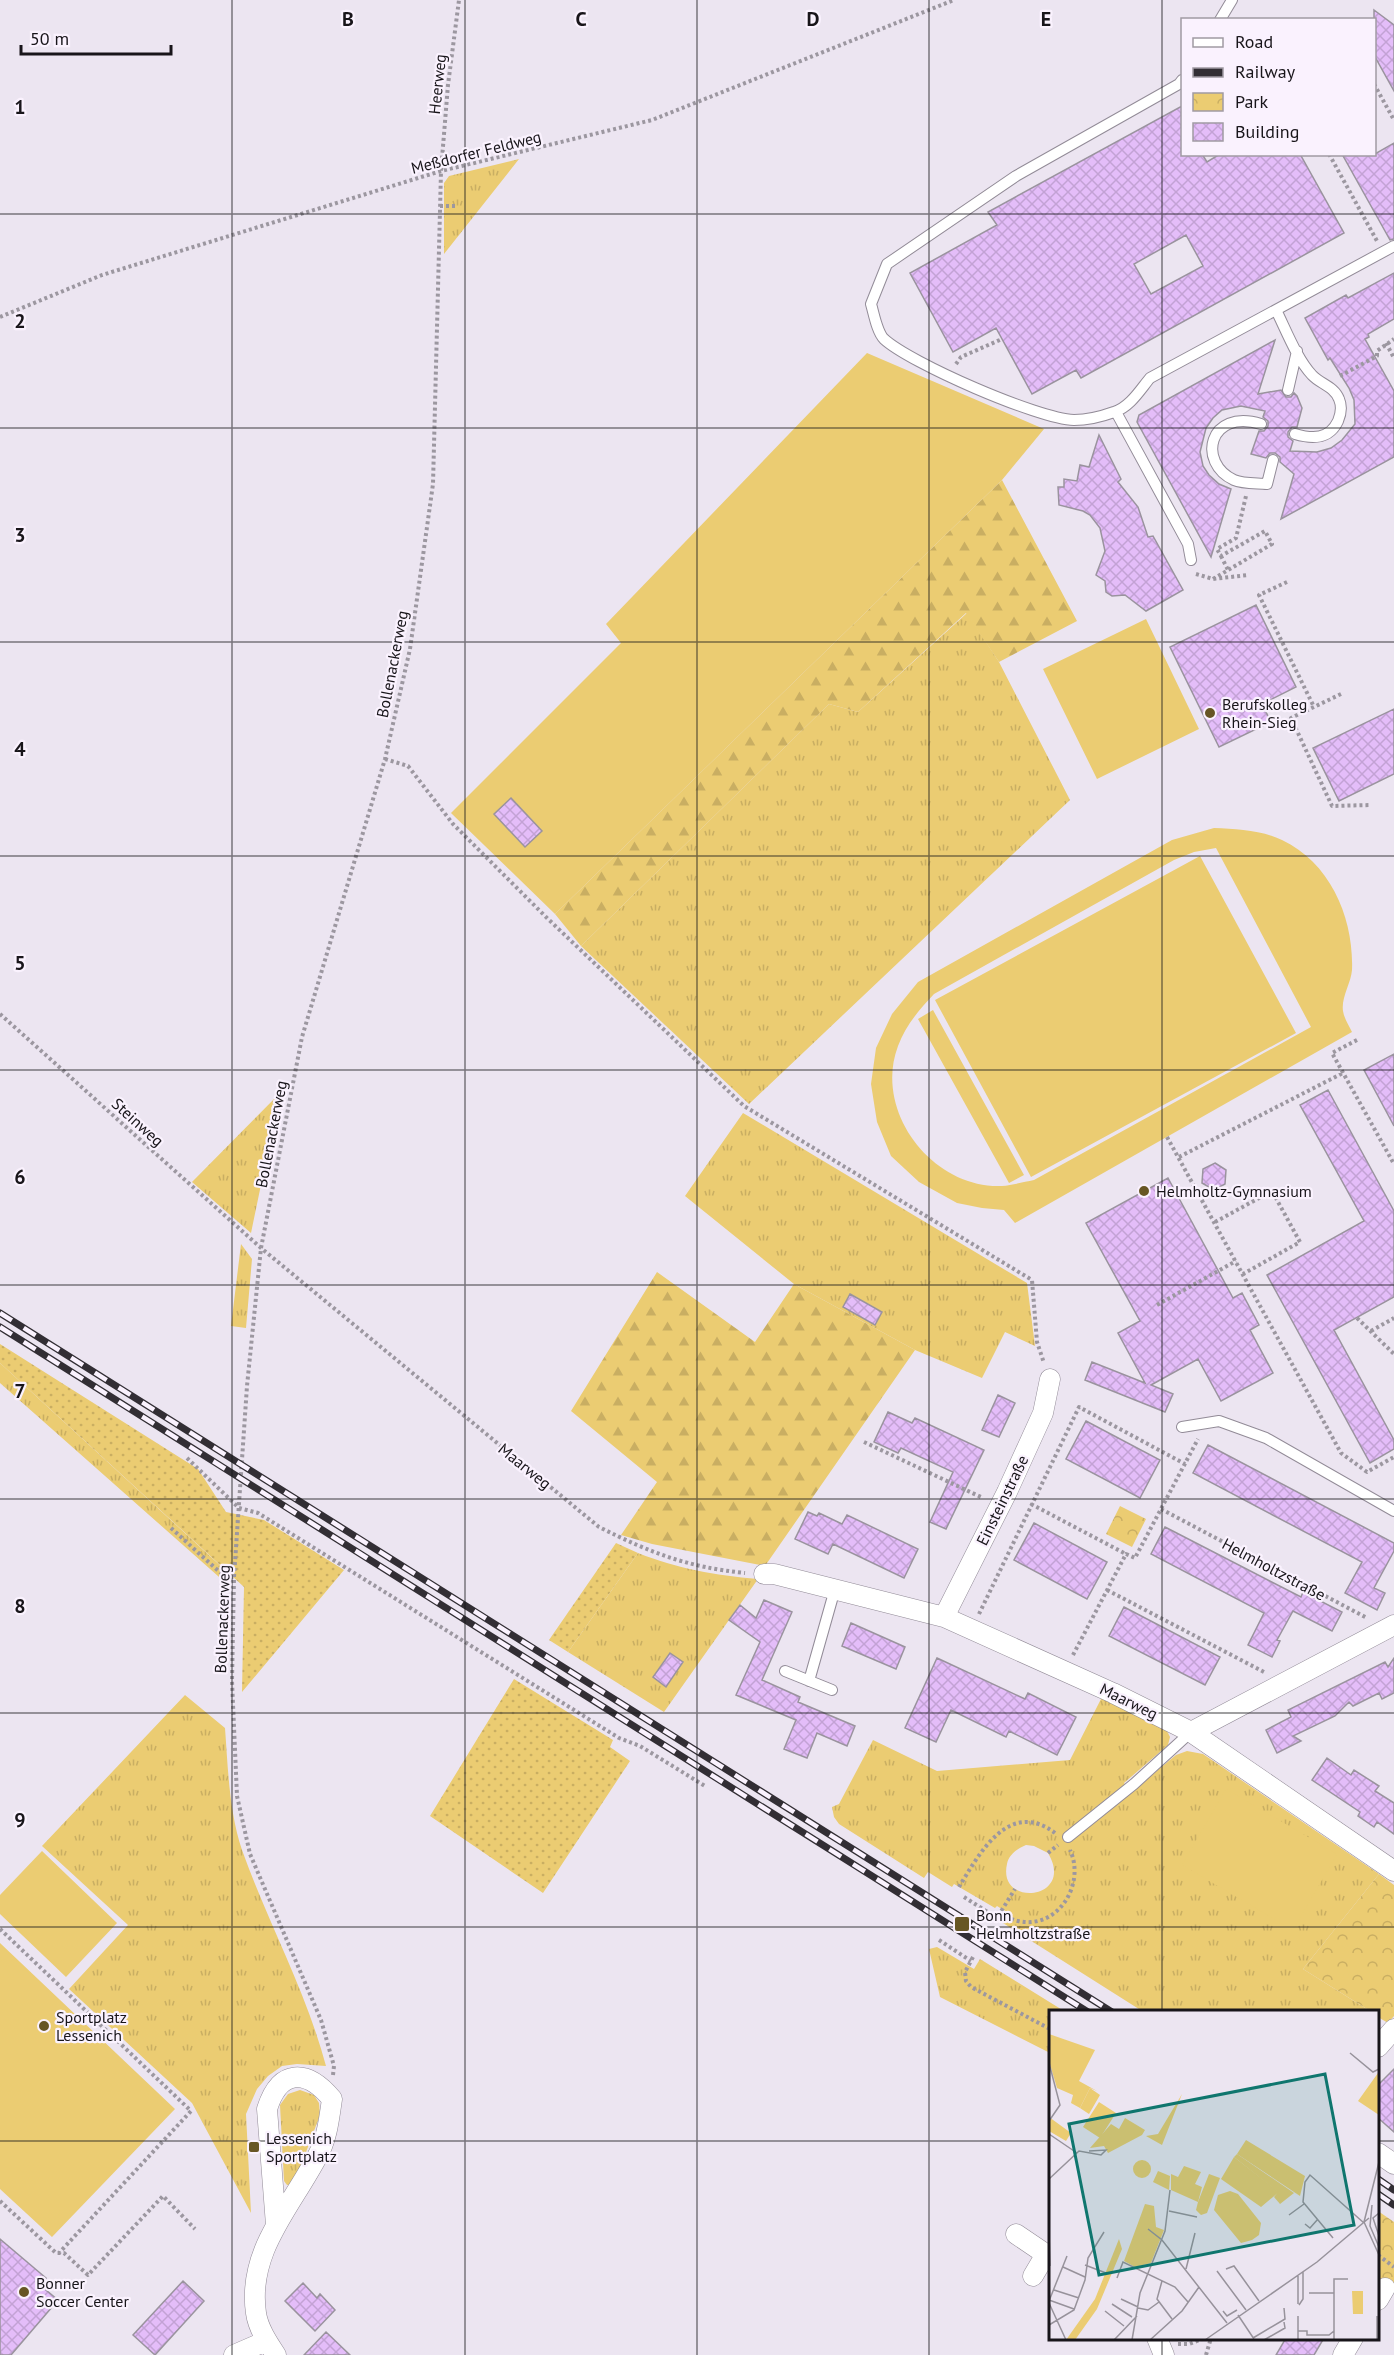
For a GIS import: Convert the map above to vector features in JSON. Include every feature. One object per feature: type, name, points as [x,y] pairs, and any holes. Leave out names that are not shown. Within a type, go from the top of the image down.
[{"type":"street","name":"Einsteinstraße","points":[[947,1611],[1007,1492],[1043,1413],[1050,1379]]},
{"type":"street","name":"Maarweg","points":[[764,1574],[774,1574],[835,1589],[947,1611],[1191,1732],[1394,1871]]},
{"type":"street","points":[[1191,1732],[1390,1627]]},
{"type":"street","points":[[1379,2045],[1394,2029]]},
{"type":"street","points":[[234,2355],[271,2348],[256,2315],[255,2285],[258,2261],[276,2225],[318,2156],[328,2132],[332,2099],[322,2087],[312,2080],[298,2076],[284,2082],[272,2092],[267,2109],[276,2225]]},
{"type":"street","points":[[1379,2154],[1394,2164]]},
{"type":"street","points":[[1016,2234],[1048,2255],[1033,2276]]},
{"type":"street","points":[[1343,2355],[1352,2340]]},
{"type":"lane","points":[[1221,18],[1232,0]]},
{"type":"lane","points":[[1181,81],[1016,176],[887,264],[871,304],[882,338],[950,376],[1039,413],[1074,420],[1116,412],[1132,401],[1150,378],[1394,246]]},
{"type":"lane","points":[[1276,310],[1312,376],[1326,384],[1339,399],[1341,414],[1334,429],[1323,436],[1308,438],[1294,434]]},
{"type":"lane","points":[[1288,390],[1297,351]]},
{"type":"lane","points":[[1116,412],[1188,544],[1191,560]]},
{"type":"lane","points":[[1261,424],[1240,420],[1231,421],[1219,430],[1212,448],[1214,458],[1220,469],[1234,480],[1267,484],[1273,460]]},
{"type":"lane","points":[[1182,1427],[1219,1421],[1266,1438],[1394,1511]]},
{"type":"lane","points":[[809,1681],[835,1589]]},
{"type":"lane","points":[[785,1671],[832,1690]]},
{"type":"lane","points":[[1064,1840],[1134,1784],[1191,1732]]},
{"type":"path","name":"Heerweg","points":[[441,171],[448,85],[459,0]]},
{"type":"path","name":"Meßdorfer Feldweg","points":[[0,317],[102,275],[441,171],[652,120],[954,0]]},
{"type":"path","points":[[1376,88],[1394,120]]},
{"type":"path","points":[[1330,156],[1383,252]]},
{"type":"path","name":"Bollenackerweg","points":[[332,2099],[334,2066],[321,2020],[250,1854],[237,1796],[232,1681],[234,1577],[247,1386],[261,1248],[302,1037],[385,759],[410,649],[433,484],[441,171]]},
{"type":"path","points":[[440,206],[456,206]]},
{"type":"path","points":[[961,357],[1002,339]]},
{"type":"path","points":[[1326,384],[1377,356],[1377,351],[1394,339]]},
{"type":"path","points":[[1386,343],[1394,358]]},
{"type":"path","points":[[1228,570],[1217,549],[1236,538],[1249,482]]},
{"type":"path","points":[[1213,579],[1272,544],[1265,531],[1221,556]]},
{"type":"path","points":[[1287,582],[1259,596],[1314,707]]},
{"type":"path","points":[[1341,694],[1291,718],[1332,806],[1371,805]]},
{"type":"path","points":[[385,759],[408,766],[453,824],[547,918],[744,1106],[1032,1280],[1036,1342],[1050,1379]]},
{"type":"path","name":"Steinweg","points":[[0,1014],[261,1248]]},
{"type":"path","points":[[1357,1040],[1332,1053],[1394,1164]]},
{"type":"path","points":[[1179,1157],[1343,1073]]},
{"type":"path","points":[[1167,1137],[1341,1453],[1367,1472],[1394,1458]]},
{"type":"path","points":[[1215,1222],[1272,1191],[1278,1201],[1300,1242],[1243,1274]]},
{"type":"path","name":"Maarweg","points":[[261,1248],[599,1527],[642,1548],[696,1566],[764,1574]]},
{"type":"path","points":[[1157,1305],[1236,1261]]},
{"type":"path","points":[[1357,1318],[1394,1354]]},
{"type":"path","points":[[1371,1331],[1394,1318]]},
{"type":"path","points":[[947,1611],[977,1618],[1079,1407],[1185,1464]]},
{"type":"path","points":[[1031,1504],[1135,1558],[1206,1422]]},
{"type":"path","points":[[864,1442],[986,1500]]},
{"type":"path","points":[[187,1458],[239,1508],[258,1513],[618,1738],[640,1746],[705,1786]]},
{"type":"path","name":"Helmholtzstraße","points":[[1161,1509],[1390,1627]]},
{"type":"path","points":[[171,1528],[224,1576],[234,1577]]},
{"type":"path","points":[[1065,1671],[1126,1554]]},
{"type":"path","points":[[1107,1590],[1283,1682]]},
{"type":"path","points":[[959,1887],[985,1846],[996,1834],[1011,1825],[1039,1824],[1064,1840],[1075,1870],[1073,1889],[1064,1904],[1052,1915],[1038,1920],[1018,1921],[998,1917],[964,1897]]},
{"type":"path","points":[[998,1917],[1015,1889]]},
{"type":"path","points":[[0,1929],[191,2111],[59,2253]]},
{"type":"path","points":[[939,1940],[972,1959],[965,1972],[966,1981],[971,1988],[1049,2028]]},
{"type":"path","points":[[0,2201],[56,2253],[63,2253],[88,2275],[162,2196],[195,2229]]},
{"type":"path","points":[[1379,2256],[1394,2267]]},
{"type":"path","points":[[1160,2346],[1189,2344],[1200,2340]]},
{"type":"path","points":[[1206,2355],[1210,2340]]},
{"type":"green space","points":[[519,159],[444,254],[444,183],[449,176]]},
{"type":"green space","points":[[867,353],[1044,429],[1002,480],[555,914],[451,813],[621,643],[606,624]]},
{"type":"green space","points":[[1002,480],[1077,621],[999,662],[966,613],[858,712],[829,704],[581,946],[555,914]]},
{"type":"green space","points":[[967,613],[999,662],[1070,800],[749,1104],[581,946],[829,704],[858,712]]},
{"type":"green space","points":[[1146,619],[1199,729],[1097,779],[1043,669]]},
{"type":"green space","points":[[1214,828],[1249,831],[1282,840],[1299,850],[1314,863],[1336,894],[1349,931],[1352,970],[1343,1011],[1352,1032],[1015,1223],[1004,1210],[957,1203],[919,1182],[891,1156],[877,1122],[871,1084],[876,1048],[892,1014],[918,982],[1172,840]],"holes":[[[1216,848],[1311,1027],[1034,1180],[1010,1185],[977,1184],[953,1175],[932,1160],[915,1142],[902,1120],[894,1096],[892,1071],[898,1046],[913,1018],[934,994],[1174,860],[1194,852]]]},
{"type":"green space","points":[[1200,856],[1296,1033],[1031,1177],[935,1000]]},
{"type":"green space","points":[[933,1010],[1024,1175],[1009,1183],[918,1019]]},
{"type":"green space","points":[[280,1093],[251,1233],[192,1182]]},
{"type":"green space","points":[[743,1113],[1027,1283],[1035,1346],[1005,1332],[982,1378],[915,1350],[794,1284],[685,1196]]},
{"type":"green space","points":[[241,1244],[252,1259],[246,1328],[231,1326]]},
{"type":"green space","points":[[657,1272],[755,1342],[794,1284],[915,1350],[765,1566],[652,1544],[621,1535],[657,1482],[571,1411]]},
{"type":"green space","points":[[0,1344],[198,1469],[226,1512],[264,1520],[344,1570],[242,1692],[244,1587],[0,1363]]},
{"type":"green space","points":[[0,1363],[224,1569],[227,1584],[0,1383]]},
{"type":"green space","points":[[1120,1506],[1146,1519],[1132,1547],[1106,1534]]},
{"type":"green space","points":[[616,1543],[638,1553],[568,1652],[549,1640]]},
{"type":"green space","points":[[638,1553],[697,1570],[758,1579],[664,1712],[568,1652]]},
{"type":"green space","points":[[514,1679],[613,1740],[610,1747],[630,1761],[543,1893],[430,1816]]},
{"type":"green space","points":[[185,1695],[225,1728],[232,1805],[242,1850],[308,2011],[326,2066],[297,2064],[282,2066],[268,2076],[257,2089],[246,2114],[251,2213],[192,2103],[69,1989],[128,1925],[42,1846]]},
{"type":"green space","points":[[1102,1697],[1166,1729],[1170,1737],[1168,1745],[1124,1783],[1131,1792],[1176,1755],[1187,1751],[1203,1754],[1379,1874],[1303,1969],[1368,2010],[1140,2010],[1003,1923],[1008,1913],[997,1906],[995,1908],[954,1884],[952,1887],[928,1872],[924,1878],[839,1824],[834,1817],[832,1807],[839,1804],[873,1740],[937,1771],[1070,1760]],"holes":[[[1026,1845],[1048,1853],[1054,1869],[1052,1881],[1045,1889],[1034,1893],[1023,1892],[1013,1887],[1007,1878],[1007,1864],[1017,1850]]]},
{"type":"green space","points":[[1226,1789],[1337,1854],[1293,1930],[1182,1865]]},
{"type":"green space","points":[[42,1851],[117,1923],[66,1977],[0,1914],[0,1895]]},
{"type":"green space","points":[[1379,1874],[1394,1885],[1394,2016],[1388,2023],[1379,2018],[1379,2010],[1368,2010],[1303,1969]]},
{"type":"green space","name":"Sportplatz Lessenich","points":[[0,1943],[175,2109],[52,2237],[0,2189]]},
{"type":"green space","points":[[937,1947],[974,1969],[980,1959],[1062,2010],[1049,2010],[1049,2052],[940,1997],[929,1949]]},
{"type":"green space","points":[[300,2090],[314,2095],[319,2103],[320,2115],[294,2184],[287,2185],[284,2181],[280,2105],[288,2094]]},
{"type":"green space","points":[[1379,2212],[1394,2222],[1394,2292],[1379,2283]]},
{"type":"building","points":[[1374,10],[1394,25],[1394,91],[1376,59],[1376,18],[1374,18]]},
{"type":"building","points":[[1181,107],[1181,156],[1203,156],[1207,162],[1217,156],[1301,156],[1344,233],[1081,378],[1076,370],[1032,394],[996,328],[953,352],[910,273],[997,225],[988,212]],"holes":[[[1186,235],[1203,266],[1151,294],[1134,264]]]},
{"type":"building","points":[[1394,143],[1394,239],[1390,240],[1343,156],[1376,156],[1376,153]]},
{"type":"building","points":[[1394,273],[1394,319],[1368,334],[1369,337],[1365,339],[1394,391],[1394,457],[1281,519],[1294,474],[1280,462],[1280,457],[1275,453],[1270,453],[1266,458],[1251,454],[1259,431],[1264,431],[1268,426],[1268,421],[1263,417],[1265,411],[1241,406],[1222,410],[1206,428],[1200,452],[1203,466],[1209,475],[1219,484],[1231,489],[1211,557],[1137,422],[1139,415],[1275,340],[1258,394],[1281,390],[1286,397],[1291,397],[1294,393],[1297,396],[1302,408],[1297,427],[1292,427],[1288,432],[1288,437],[1293,441],[1290,451],[1317,452],[1331,448],[1342,440],[1355,424],[1354,400],[1349,388],[1330,358],[1328,360],[1305,318],[1346,295],[1348,298]]},
{"type":"building","points":[[1099,435],[1121,479],[1118,482],[1138,507],[1148,537],[1153,536],[1183,590],[1146,611],[1125,595],[1112,596],[1106,592],[1105,581],[1096,575],[1105,551],[1100,528],[1090,515],[1083,511],[1059,505],[1058,487],[1064,487],[1064,479],[1077,481],[1080,465],[1089,467]]},
{"type":"building","points":[[1256,605],[1296,687],[1262,704],[1271,722],[1219,747],[1170,647]]},
{"type":"building","points":[[1394,709],[1394,774],[1339,801],[1313,748]]},
{"type":"building","points":[[511,798],[542,831],[525,847],[494,814]]},
{"type":"building","points":[[1394,1054],[1394,1126],[1364,1070]]},
{"type":"building","points":[[1328,1090],[1394,1211],[1394,1297],[1334,1330],[1394,1440],[1394,1449],[1370,1463],[1267,1275],[1364,1221],[1300,1105]]},
{"type":"building","points":[[1215,1163],[1226,1170],[1225,1184],[1214,1190],[1202,1183],[1203,1169]]},
{"type":"building","points":[[1168,1178],[1233,1298],[1242,1293],[1259,1325],[1250,1330],[1273,1373],[1221,1401],[1198,1359],[1151,1385],[1173,1394],[1165,1412],[1085,1380],[1092,1362],[1145,1383],[1118,1333],[1140,1321],[1086,1223]]},
{"type":"building","points":[[850,1294],[882,1312],[875,1325],[843,1307]]},
{"type":"building","points":[[998,1395],[1015,1403],[999,1437],[982,1430]]},
{"type":"building","points":[[888,1412],[912,1423],[915,1418],[984,1450],[946,1529],[930,1522],[953,1472],[901,1448],[898,1453],[874,1442]]},
{"type":"building","points":[[1086,1421],[1160,1460],[1140,1498],[1066,1459]]},
{"type":"building","points":[[1208,1445],[1394,1543],[1394,1551],[1374,1588],[1385,1593],[1377,1610],[1345,1593],[1362,1562],[1193,1473]]},
{"type":"building","points":[[808,1512],[817,1516],[819,1513],[842,1524],[847,1515],[918,1549],[904,1578],[833,1544],[828,1554],[795,1539]]},
{"type":"building","points":[[1034,1523],[1107,1562],[1087,1599],[1014,1560]]},
{"type":"building","points":[[1165,1527],[1301,1597],[1303,1592],[1342,1612],[1332,1631],[1293,1611],[1277,1640],[1280,1641],[1272,1657],[1248,1645],[1264,1613],[1151,1554]]},
{"type":"building","points":[[764,1600],[792,1612],[762,1680],[800,1697],[798,1702],[855,1726],[847,1746],[817,1733],[807,1758],[784,1749],[796,1720],[736,1695],[760,1642],[729,1620],[740,1605],[756,1618]]},
{"type":"building","points":[[1124,1607],[1220,1657],[1205,1685],[1109,1636]]},
{"type":"building","points":[[851,1623],[905,1647],[896,1669],[842,1646]]},
{"type":"building","points":[[670,1653],[683,1662],[666,1687],[653,1677]]},
{"type":"building","points":[[937,1658],[1025,1699],[1028,1693],[1076,1717],[1057,1755],[1009,1731],[1006,1737],[951,1710],[936,1742],[905,1728]]},
{"type":"building","points":[[1394,1658],[1394,1693],[1382,1699],[1379,1693],[1353,1706],[1349,1702],[1335,1716],[1293,1736],[1301,1741],[1277,1753],[1266,1730],[1291,1717],[1288,1710],[1385,1662],[1388,1667]]},
{"type":"building","points":[[1327,1758],[1351,1775],[1354,1770],[1379,1786],[1375,1791],[1394,1803],[1394,1834],[1377,1822],[1374,1827],[1358,1816],[1360,1812],[1312,1780]]},
{"type":"building","points":[[1394,2069],[1394,2132],[1379,2119],[1379,2084]]},
{"type":"building","name":"Bonner Soccer Center","points":[[0,2239],[46,2278],[40,2285],[58,2300],[11,2355],[0,2355]]},
{"type":"building","points":[[183,2281],[204,2301],[155,2355],[133,2335]]},
{"type":"building","points":[[303,2283],[317,2298],[320,2294],[335,2310],[315,2331],[285,2301]]},
{"type":"building","points":[[326,2332],[350,2355],[304,2355]]},
{"type":"building","points":[[1285,2340],[1323,2340],[1314,2355],[1276,2355]]},
{"type":"railway","points":[[0,1313],[1109,2010]]},
{"type":"railway","points":[[0,1327],[1085,2010]]},
{"type":"railway","points":[[1379,2180],[1394,2190]]},
{"type":"railway","points":[[1379,2195],[1394,2205]]},
{"type":"place","name":"Berufskolleg Rhein-Sieg","points":[[1210,713]]},
{"type":"place","name":"Helmholtz-Gymnasium","points":[[1144,1191]]},
{"type":"place","name":"Bonn Helmholtzstraße","points":[[962,1924]]},
{"type":"place","name":"Sportplatz Lessenich","points":[[44,2026]]},
{"type":"place","name":"Lessenich Sportplatz","points":[[254,2147]]},
{"type":"place","name":"Bonner Soccer Center","points":[[24,2292]]}]
